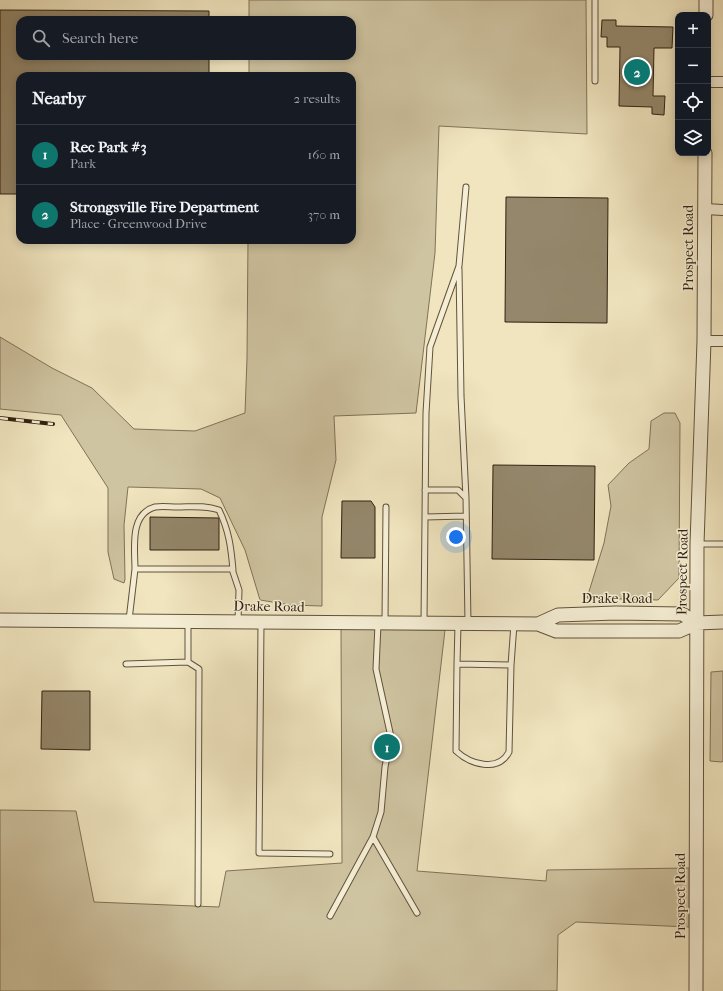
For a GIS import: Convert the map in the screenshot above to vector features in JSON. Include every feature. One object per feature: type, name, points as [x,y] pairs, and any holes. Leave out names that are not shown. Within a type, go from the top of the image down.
[{"type":"street","points":[[706,0],[706,12]]},
{"type":"street","points":[[711,82],[723,82]]},
{"type":"street","name":"Prospect Road","points":[[696,991],[697,544],[704,341],[705,156]]},
{"type":"street","points":[[705,209],[723,210]]},
{"type":"street","points":[[704,341],[723,341]]},
{"type":"street","name":"Drake Road","points":[[538,624],[558,615],[616,613],[682,614],[697,623]]},
{"type":"street","name":"Drake Road","points":[[0,620],[538,624],[556,631],[614,632],[679,631],[697,623],[723,622]]},
{"type":"lane","points":[[595,0],[595,81]]},
{"type":"lane","points":[[466,187],[459,266],[461,396],[466,516],[463,624],[457,664],[456,751],[463,757],[476,763],[490,765],[500,762],[508,752],[514,624]]},
{"type":"lane","points":[[424,624],[426,413],[430,347],[459,266]]},
{"type":"lane","points":[[425,490],[458,490],[466,498]]},
{"type":"lane","points":[[330,916],[373,837],[381,812],[385,767],[391,737],[376,670],[381,623],[386,506]]},
{"type":"lane","points":[[129,621],[135,569],[135,535],[137,525],[145,512],[156,507],[209,507],[219,510],[231,539],[233,570],[239,590],[238,622]]},
{"type":"lane","points":[[424,517],[466,516]]},
{"type":"lane","points":[[697,544],[723,544]]},
{"type":"lane","points":[[135,569],[233,570]]},
{"type":"lane","points":[[188,622],[188,662]]},
{"type":"lane","points":[[261,622],[259,853],[330,854]]},
{"type":"lane","points":[[126,664],[188,662],[199,669],[198,904]]},
{"type":"lane","points":[[457,664],[511,664]]},
{"type":"lane","points":[[373,837],[417,913]]},
{"type":"shaded area","points":[[249,0],[586,0],[587,134],[439,126],[435,253],[416,413],[334,416],[336,460],[322,517],[322,606],[291,605],[260,600],[245,550],[220,498],[201,489],[128,487],[124,525],[125,579],[124,583],[114,579],[108,552],[108,488],[61,415],[0,409],[0,337],[52,368],[92,388],[134,429],[195,431],[245,413],[248,244],[356,244],[356,72],[249,72],[249,60],[356,60],[356,16],[249,16]]},
{"type":"shaded area","points":[[664,413],[675,413],[680,423],[679,578],[658,600],[587,598],[604,543],[611,506],[608,485],[629,463],[649,449],[651,421]]},
{"type":"shaded area","points":[[341,629],[445,630],[417,871],[546,881],[547,870],[689,868],[689,927],[576,922],[558,935],[557,991],[0,991],[0,810],[76,811],[94,902],[219,907],[226,871],[342,863]]},
{"type":"shaded area","points":[[723,671],[722,762],[710,761],[711,672]]},
{"type":"building","points":[[0,10],[209,11],[209,16],[16,16],[16,60],[209,60],[209,72],[16,72],[16,194],[0,194]]},
{"type":"building","points":[[602,20],[616,20],[616,26],[673,27],[672,48],[654,48],[653,96],[665,96],[664,115],[652,114],[652,107],[619,106],[620,47],[607,47],[607,37],[601,37]]},
{"type":"building","points":[[506,197],[608,198],[607,323],[505,322]]},
{"type":"building","points":[[493,465],[595,466],[594,560],[492,559]]},
{"type":"building","points":[[342,501],[371,501],[375,507],[375,558],[341,558]]},
{"type":"building","points":[[150,517],[219,518],[219,550],[150,550]]},
{"type":"building","points":[[42,691],[90,691],[90,750],[41,749]]},
{"type":"railway","points":[[0,418],[53,424]]},
{"type":"place","name":"Strongsville Fire Department","points":[[637,72]]},
{"type":"place","name":"Rec Park #3","points":[[387,747]]}]
